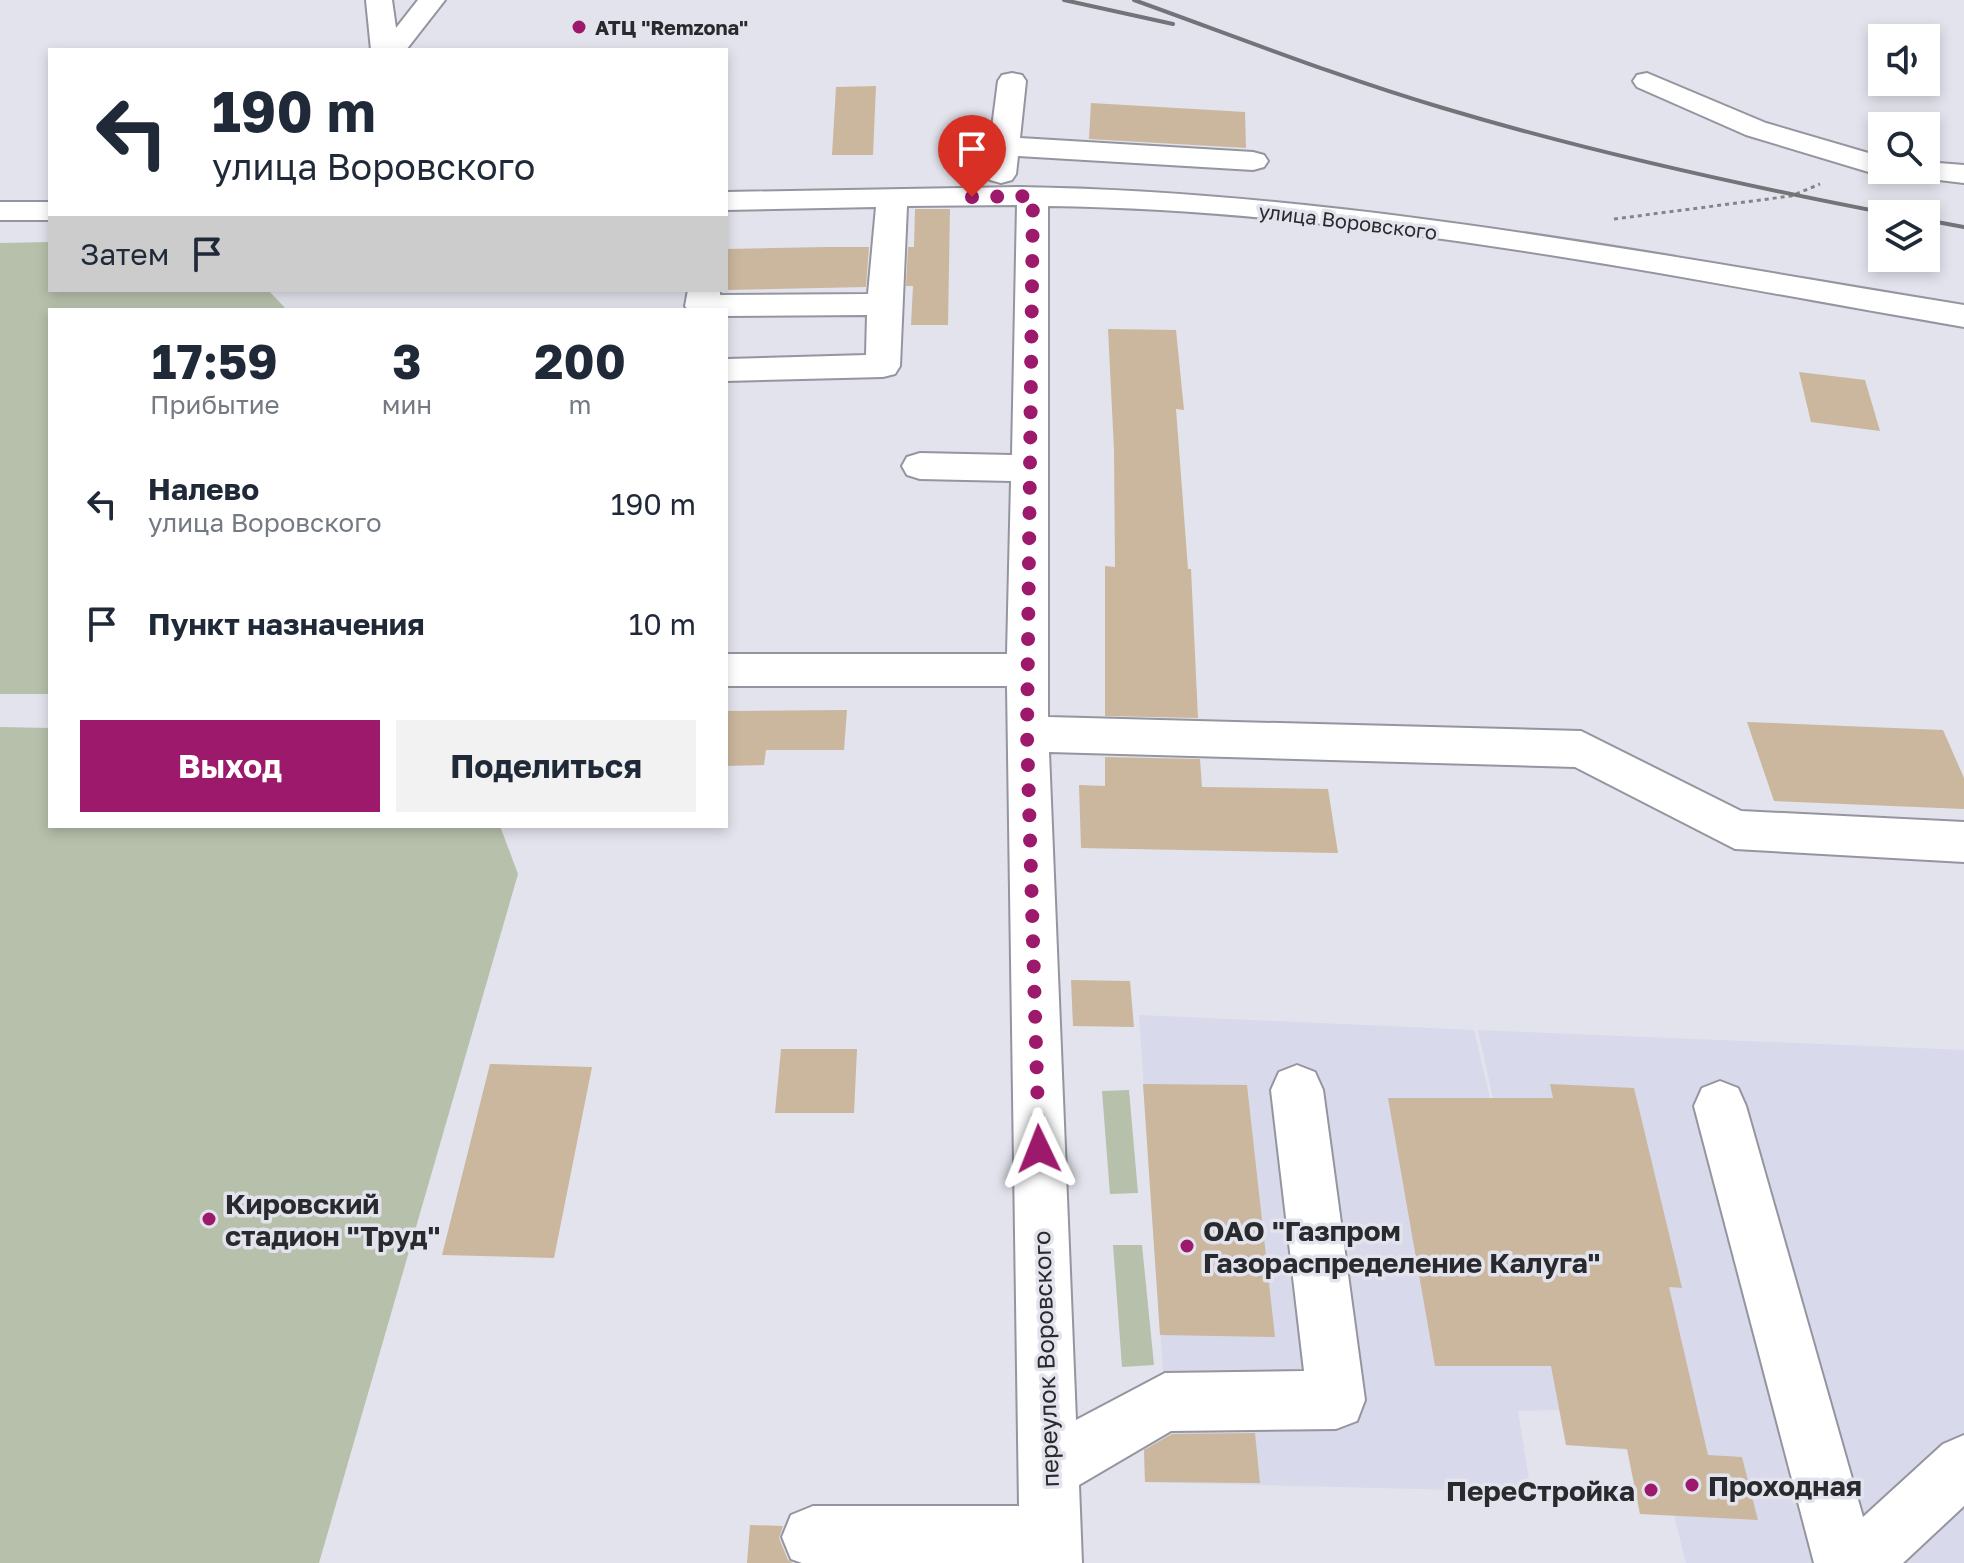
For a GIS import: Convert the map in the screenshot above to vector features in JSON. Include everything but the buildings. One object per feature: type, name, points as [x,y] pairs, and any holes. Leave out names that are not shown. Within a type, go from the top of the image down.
[{"type":"street","points":[[379,0],[385,48]]},
{"type":"street","points":[[394,48],[432,0]]},
{"type":"street","name":"переулок Воровского","points":[[1012,81],[1005,146],[1016,196],[1029,468],[1027,734],[1051,1550]]},
{"type":"street","points":[[1647,81],[1756,129],[1868,164]]},
{"type":"street","points":[[1005,146],[1253,161]]},
{"type":"street","points":[[1940,172],[1964,174]]},
{"type":"street","name":"улица Воровского","points":[[728,201],[1016,196],[1195,203],[1482,237],[1964,316]]},
{"type":"street","points":[[728,370],[883,366],[892,198]]},
{"type":"street","points":[[0,211],[48,211]]},
{"type":"street","points":[[704,292],[702,306],[884,304]]},
{"type":"street","points":[[920,466],[1029,468]]},
{"type":"street","points":[[728,670],[1028,670]]},
{"type":"street","points":[[1027,734],[1581,749],[1735,830],[1964,842]]},
{"type":"street","points":[[1049,1469],[1165,1402],[1336,1400],[1297,1090]]},
{"type":"street","points":[[1720,1106],[1845,1563]]},
{"type":"street","points":[[1858,1563],[1964,1465]]},
{"type":"street","points":[[813,1537],[1051,1550]]},
{"type":"path","points":[[1606,220],[1791,196],[1868,171]]},
{"type":"shaded area","points":[[1139,1015],[1474,1030],[1546,1338],[1478,1030],[1964,1050],[1964,1563],[1686,1563],[1674,1515],[1627,1450],[1566,1445],[1559,1410],[1518,1411],[1531,1492],[1145,1482],[1143,1429],[1167,1429]]},
{"type":"green space","points":[[48,242],[48,292],[270,292],[285,308],[48,308],[48,694],[0,694],[0,243]]},
{"type":"green space","name":"Кировский стадион \"Труд\"","points":[[0,727],[48,728],[48,828],[501,828],[518,874],[319,1563],[0,1563]]},
{"type":"green space","points":[[1129,1090],[1138,1193],[1110,1194],[1102,1091]]},
{"type":"green space","points":[[1113,1245],[1142,1245],[1154,1365],[1122,1367]]},
{"type":"railway","points":[[1064,0],[1173,24]]},
{"type":"railway","points":[[1134,0],[1365,83],[1498,124],[1666,167],[1868,209]]},
{"type":"railway","points":[[1940,223],[1964,227]]},
{"type":"place","name":"АТЦ \"Remzona\"","points":[[579,27]]},
{"type":"place","name":"Кировский стадион \"Труд\"","points":[[209,1219]]},
{"type":"place","name":"ОАО \"Газпром Газораспределение Калуга\"","points":[[1187,1246]]},
{"type":"place","name":"Проходная","points":[[1692,1485]]},
{"type":"place","name":"ПереСтройка","points":[[1651,1490]]},
{"type":"route","points":[[972,197],[1033,196],[1027,734],[1039,1149]]}]
